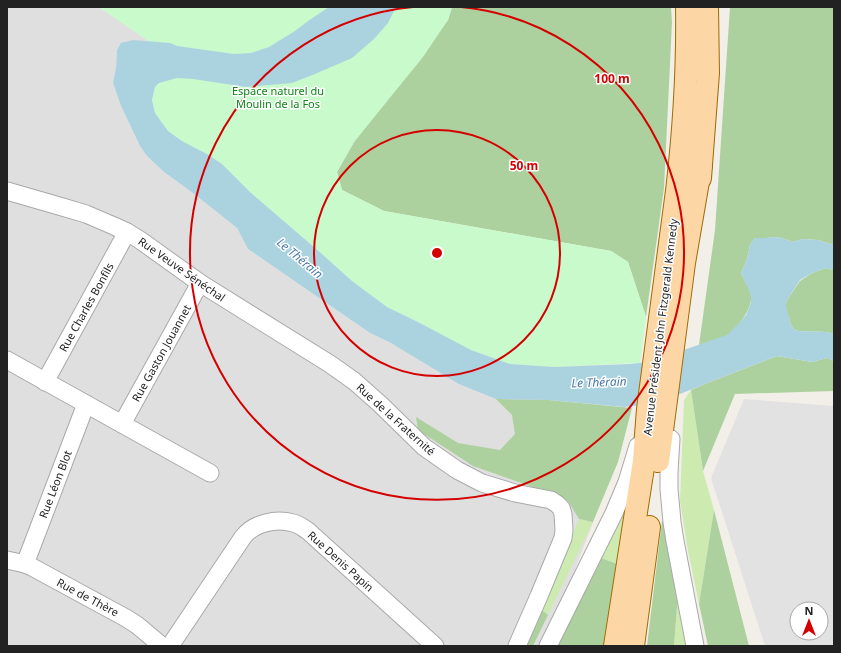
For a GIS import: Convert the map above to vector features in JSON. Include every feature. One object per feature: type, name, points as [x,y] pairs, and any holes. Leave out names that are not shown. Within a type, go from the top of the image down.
[{"type":"main road","name":"Avenue Président John Fitzgerald Kennedy","points":[[670,352],[686,76],[687,7]]},
{"type":"main road","name":"Avenue Président John Fitzgerald Kennedy","points":[[633,646],[670,352],[701,164],[708,73],[707,7]]},
{"type":"main road","name":"Avenue Président John Fitzgerald Kennedy","points":[[615,646],[644,461],[662,409]]},
{"type":"street","name":"Rue Veuve Sénéchal","points":[[7,191],[86,214],[127,232],[200,283],[343,373]]},
{"type":"street","name":"Rue Charles Bonfils","points":[[45,382],[127,232]]},
{"type":"street","name":"Rue Gaston Jouannet","points":[[122,424],[200,283]]},
{"type":"street","points":[[7,360],[210,473]]},
{"type":"street","name":"Rue de la Fraternité","points":[[343,373],[375,399],[424,447],[457,470],[482,483],[515,493],[551,500],[561,508],[564,520],[562,538],[517,646]]},
{"type":"street","name":"Rue Léon Blot","points":[[25,564],[86,404]]},
{"type":"street","points":[[548,646],[621,497],[636,453],[662,409]]},
{"type":"street","points":[[662,409],[675,542],[696,646]]},
{"type":"street","name":"Rue Denis Papin","points":[[170,646],[247,532],[260,524],[277,521],[294,523],[308,531],[435,646]]},
{"type":"street","name":"Rue de Thère","points":[[7,560],[32,567],[126,618],[137,625],[162,646]]},
{"type":"shaded area","points":[[7,7],[99,7],[150,42],[133,40],[117,50],[113,83],[121,106],[140,146],[147,156],[164,172],[237,228],[248,249],[370,333],[391,343],[549,400],[613,465],[546,646],[7,646]]},
{"type":"shaded area","points":[[744,399],[834,406],[834,646],[765,646],[711,478]]},
{"type":"green space","name":"Espace naturel du Moulin de la Fos","points":[[99,7],[452,7],[448,20],[423,57],[354,142],[337,172],[342,190],[384,211],[611,251],[628,262],[646,317],[640,363],[554,367],[510,364],[471,350],[387,307],[352,281],[250,192],[222,164],[182,141],[168,131],[155,113],[152,100],[155,87],[159,83],[177,77],[150,42]]},
{"type":"green space","points":[[452,7],[671,7],[672,22],[664,188],[646,317],[628,262],[611,251],[384,211],[342,190],[337,172],[354,142],[448,20]]},
{"type":"green space","points":[[730,7],[834,7],[834,245],[818,240],[803,239],[793,242],[782,238],[773,237],[755,238],[750,245],[747,259],[741,273],[751,296],[747,313],[739,324],[726,336],[699,345],[715,230]]},
{"type":"green space","points":[[826,268],[833,270],[834,272],[834,334],[827,332],[798,331],[791,325],[785,306],[787,300],[800,281],[812,273]]},
{"type":"green space","points":[[777,356],[812,362],[827,358],[834,361],[834,391],[735,394],[703,471],[691,390]]},
{"type":"green space","points":[[691,390],[703,471],[714,510],[699,604],[688,551],[680,501],[684,400]]},
{"type":"green space","points":[[496,399],[549,400],[632,408],[618,462],[593,522],[579,519],[568,501],[473,466],[418,430],[416,417],[458,443],[500,450],[515,434],[512,415]]},
{"type":"green space","points":[[625,504],[617,564],[599,557]]},
{"type":"green space","points":[[714,510],[749,646],[708,646],[699,604]]},
{"type":"green space","points":[[579,519],[593,522],[548,615],[542,610]]},
{"type":"green space","points":[[662,521],[666,522],[678,594],[674,646],[647,646]]},
{"type":"green space","points":[[599,557],[617,564],[604,646],[556,646]]},
{"type":"green space","points":[[678,594],[688,646],[674,646]]},
{"type":"green space","points":[[542,610],[548,615],[533,646],[525,646]]},
{"type":"water","name":"Le Thérain","points":[[329,7],[396,7],[388,23],[374,39],[352,58],[292,83],[246,87],[177,78],[159,83],[155,87],[152,100],[155,113],[168,131],[182,141],[222,164],[250,192],[352,281],[387,307],[471,350],[510,364],[554,367],[649,362],[727,335],[741,321],[746,315],[751,303],[751,295],[741,273],[747,259],[750,245],[755,238],[773,237],[782,238],[793,242],[803,239],[818,240],[834,245],[834,272],[833,270],[826,268],[812,273],[800,280],[787,300],[786,306],[791,325],[794,329],[798,331],[827,332],[834,334],[834,361],[827,358],[812,362],[777,356],[665,400],[624,407],[549,400],[496,399],[459,384],[391,343],[370,333],[248,249],[237,228],[164,172],[147,156],[140,146],[121,106],[113,83],[117,50],[121,43],[133,40],[170,43],[177,46],[234,54],[251,53],[269,47]]}]
